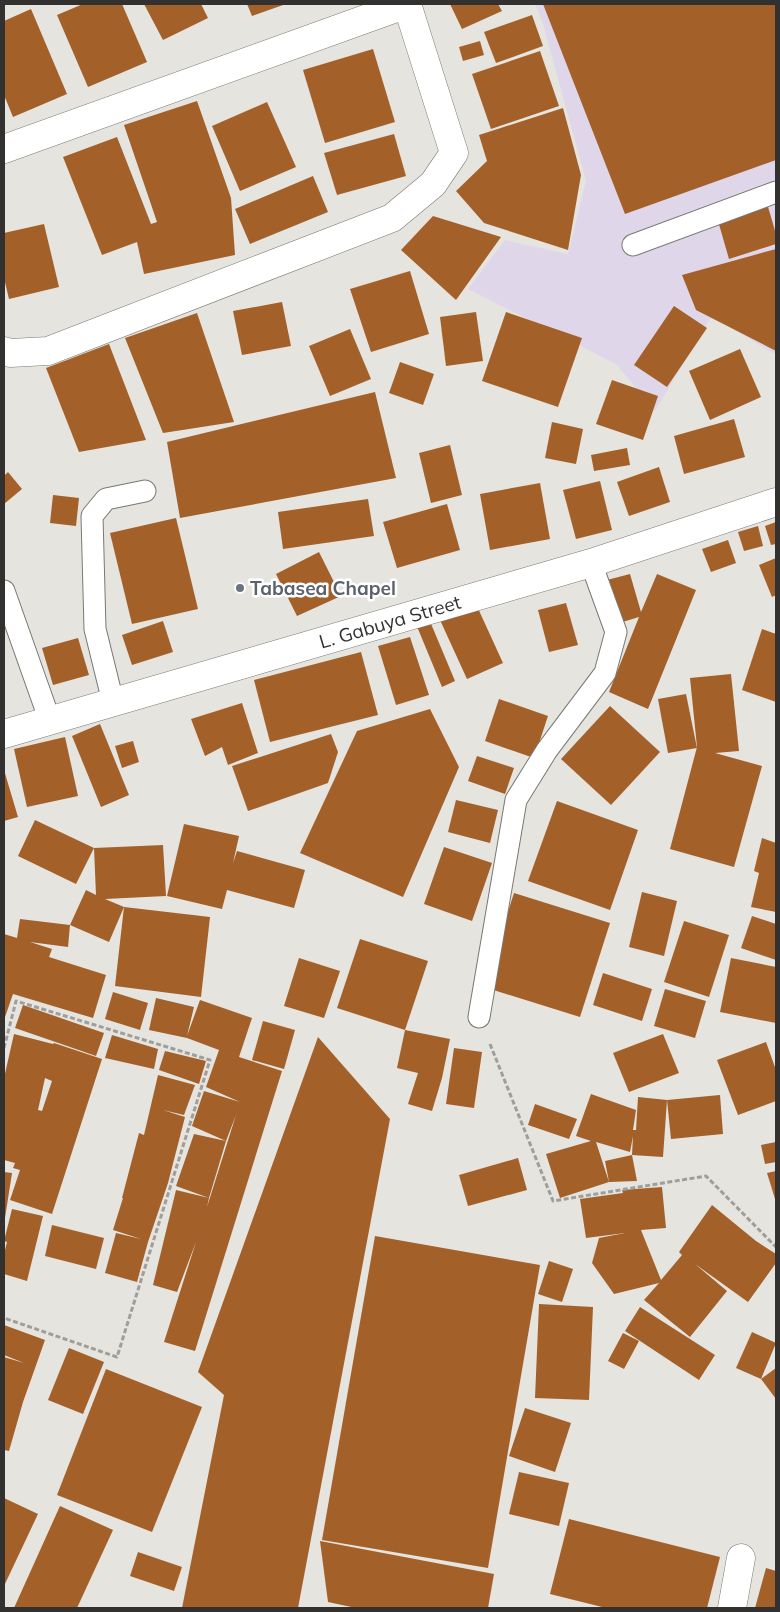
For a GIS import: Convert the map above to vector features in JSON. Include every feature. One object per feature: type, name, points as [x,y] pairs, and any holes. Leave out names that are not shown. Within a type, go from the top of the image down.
[{"type":"street","points":[[4,149],[407,4],[454,153],[432,184],[392,218],[48,352],[10,354],[4,352]]},
{"type":"street","name":"L. Gabuya Street","points":[[4,734],[591,562],[776,502]]},
{"type":"street","points":[[732,1608],[741,1558]]},
{"type":"lane","points":[[633,245],[776,192]]},
{"type":"lane","points":[[114,702],[95,629],[92,516],[106,499],[145,491]]},
{"type":"lane","points":[[479,1017],[516,800],[547,750],[605,673],[616,632],[591,562]]},
{"type":"lane","points":[[4,591],[50,721]]},
{"type":"path","points":[[4,1048],[16,1002],[210,1060],[117,1357],[4,1318]]},
{"type":"path","points":[[479,1017],[553,1201],[706,1176],[776,1247]]},
{"type":"shaded area","points":[[535,4],[776,4],[776,355],[712,316],[655,411],[616,364],[468,289],[505,240],[568,254],[586,181],[543,24]]},
{"type":"building","points":[[83,4],[122,4],[147,62],[88,87],[57,15]]},
{"type":"building","points":[[144,4],[201,4],[208,18],[163,40]]},
{"type":"building","points":[[247,4],[286,4],[252,16]]},
{"type":"building","points":[[450,4],[498,4],[502,11],[462,29]]},
{"type":"building","points":[[543,4],[776,4],[776,160],[625,214]]},
{"type":"building","points":[[31,9],[67,94],[13,117],[4,95],[4,21]]},
{"type":"building","points":[[532,15],[543,46],[496,63],[484,32]]},
{"type":"building","points":[[480,41],[484,55],[463,61],[459,47]]},
{"type":"building","points":[[373,49],[395,122],[325,143],[303,70]]},
{"type":"building","points":[[540,51],[559,106],[491,129],[472,74]]},
{"type":"building","points":[[197,101],[231,198],[235,255],[144,274],[137,242],[102,255],[63,157],[117,137],[151,224],[157,222],[124,125]]},
{"type":"building","points":[[267,102],[296,167],[240,191],[212,126]]},
{"type":"building","points":[[563,108],[581,175],[568,250],[484,223],[456,191],[487,161],[479,135]]},
{"type":"building","points":[[394,134],[406,176],[337,195],[324,153]]},
{"type":"building","points":[[313,176],[328,212],[250,244],[235,209]]},
{"type":"building","points":[[766,200],[776,234],[776,244],[729,259],[716,214]]},
{"type":"building","points":[[433,216],[501,237],[456,300],[401,250]]},
{"type":"building","points":[[44,224],[59,287],[9,299],[4,278],[4,233]]},
{"type":"building","points":[[776,249],[776,351],[696,310],[682,275]]},
{"type":"building","points":[[410,271],[429,334],[371,352],[350,289]]},
{"type":"building","points":[[282,302],[291,346],[242,355],[233,311]]},
{"type":"building","points":[[674,306],[707,328],[667,387],[634,365]]},
{"type":"building","points":[[476,312],[483,361],[446,366],[440,317]]},
{"type":"building","points":[[506,312],[582,338],[558,407],[482,381]]},
{"type":"building","points":[[197,313],[234,422],[163,433],[125,338]]},
{"type":"building","points":[[350,329],[371,379],[330,396],[309,346]]},
{"type":"building","points":[[109,344],[146,440],[79,452],[46,368]]},
{"type":"building","points":[[740,349],[761,397],[710,420],[689,371]]},
{"type":"building","points":[[400,362],[434,374],[423,405],[389,393]]},
{"type":"building","points":[[612,380],[658,396],[643,440],[596,424]]},
{"type":"building","points":[[375,392],[396,478],[180,518],[167,442]]},
{"type":"building","points":[[734,419],[745,457],[684,474],[674,436]]},
{"type":"building","points":[[552,422],[583,429],[576,464],[545,458]]},
{"type":"building","points":[[450,445],[462,495],[431,503],[419,453]]},
{"type":"building","points":[[627,448],[630,465],[594,471],[591,455]]},
{"type":"building","points":[[659,467],[670,502],[629,516],[617,482]]},
{"type":"building","points":[[8,472],[22,489],[4,504],[4,476]]},
{"type":"building","points":[[600,481],[612,530],[576,539],[563,490]]},
{"type":"building","points":[[540,483],[550,539],[490,550],[480,494]]},
{"type":"building","points":[[53,495],[79,498],[76,526],[50,523]]},
{"type":"building","points":[[368,499],[374,536],[283,549],[278,512]]},
{"type":"building","points":[[447,504],[460,550],[397,568],[383,522]]},
{"type":"building","points":[[176,518],[198,609],[132,624],[110,533]]},
{"type":"building","points":[[776,522],[776,544],[771,545],[765,526]]},
{"type":"building","points":[[758,526],[763,546],[744,551],[738,532]]},
{"type":"building","points":[[728,540],[736,563],[711,572],[702,549]]},
{"type":"building","points":[[319,552],[341,596],[297,616],[276,574]]},
{"type":"building","points":[[776,558],[776,595],[772,597],[759,565]]},
{"type":"building","points":[[630,574],[641,612],[657,574],[696,590],[648,709],[609,692],[639,617],[616,624],[603,581]]},
{"type":"building","points":[[566,603],[578,645],[549,652],[538,610]]},
{"type":"building","points":[[476,604],[503,663],[467,679],[440,620]]},
{"type":"building","points":[[429,619],[455,681],[442,687],[416,624]]},
{"type":"building","points":[[163,621],[173,652],[132,665],[122,635]]},
{"type":"building","points":[[762,629],[776,634],[776,702],[742,690]]},
{"type":"building","points":[[410,637],[429,695],[396,705],[378,646]]},
{"type":"building","points":[[78,638],[89,675],[53,685],[42,648]]},
{"type":"building","points":[[361,652],[378,715],[270,742],[254,680]]},
{"type":"building","points":[[731,674],[739,751],[715,753],[762,766],[734,867],[670,849],[697,747],[690,678]]},
{"type":"building","points":[[686,694],[697,748],[668,753],[658,699]]},
{"type":"building","points":[[499,699],[548,716],[534,758],[485,741]]},
{"type":"building","points":[[242,703],[258,753],[228,765],[222,747],[205,756],[191,719]]},
{"type":"building","points":[[610,706],[660,752],[611,805],[561,759]]},
{"type":"building","points":[[430,709],[459,767],[403,897],[300,853],[357,731]]},
{"type":"building","points":[[100,724],[129,795],[101,807],[72,736]]},
{"type":"building","points":[[331,734],[338,752],[328,783],[248,811],[232,766]]},
{"type":"building","points":[[65,737],[78,796],[27,807],[14,749]]},
{"type":"building","points":[[133,741],[139,762],[122,768],[115,746]]},
{"type":"building","points":[[477,756],[514,768],[505,794],[468,781]]},
{"type":"building","points":[[4,770],[18,817],[4,821]]},
{"type":"building","points":[[456,800],[498,810],[490,843],[448,832]]},
{"type":"building","points":[[557,801],[638,830],[610,910],[528,881]]},
{"type":"building","points":[[35,820],[94,848],[76,884],[18,856]]},
{"type":"building","points":[[184,824],[239,836],[233,863],[237,851],[305,870],[294,908],[227,890],[222,909],[167,896]]},
{"type":"building","points":[[762,838],[776,843],[776,912],[751,907],[759,873],[754,871]]},
{"type":"building","points":[[163,845],[166,896],[105,899],[124,907],[109,942],[70,925],[86,890],[96,895],[94,848]]},
{"type":"building","points":[[444,847],[492,863],[472,921],[424,904]]},
{"type":"building","points":[[642,892],[677,901],[664,956],[629,947]]},
{"type":"building","points":[[514,893],[610,923],[580,1017],[484,987]]},
{"type":"building","points":[[124,907],[210,917],[201,997],[115,986]]},
{"type":"building","points":[[752,916],[776,924],[776,960],[741,948]]},
{"type":"building","points":[[20,919],[70,925],[68,947],[30,942],[52,949],[49,957],[106,975],[93,1018],[13,994],[4,1020],[4,934],[17,938]]},
{"type":"building","points":[[684,921],[729,935],[709,997],[664,982]]},
{"type":"building","points":[[360,939],[428,961],[405,1030],[337,1008]]},
{"type":"building","points":[[299,958],[340,971],[324,1018],[284,1006]]},
{"type":"building","points":[[731,958],[776,967],[776,1023],[720,1012]]},
{"type":"building","points":[[603,973],[652,989],[642,1021],[593,1005]]},
{"type":"building","points":[[665,989],[706,1001],[695,1038],[654,1026]]},
{"type":"building","points":[[113,992],[148,1003],[140,1030],[105,1019]]},
{"type":"building","points":[[156,998],[194,1007],[187,1036],[200,1000],[252,1018],[239,1057],[282,1071],[195,1351],[164,1342],[196,1242],[177,1292],[153,1285],[176,1190],[209,1198],[207,1207],[236,1115],[226,1141],[192,1126],[204,1091],[240,1102],[206,1087],[219,1050],[187,1038],[149,1030]]},
{"type":"building","points":[[23,1005],[104,1033],[96,1056],[15,1028]]},
{"type":"building","points":[[263,1021],[295,1030],[284,1069],[252,1060]]},
{"type":"building","points":[[405,1030],[450,1039],[442,1078],[432,1111],[408,1104],[418,1073],[397,1068]]},
{"type":"building","points":[[14,1034],[54,1043],[102,1059],[52,1214],[10,1200],[20,1170],[13,1168],[15,1163],[4,1160],[4,1078]],"holes":[[[45,1078],[52,1081],[42,1111],[38,1110]]]},
{"type":"building","points":[[663,1034],[679,1073],[629,1092],[613,1053]]},
{"type":"building","points":[[112,1035],[158,1049],[154,1069],[105,1058]]},
{"type":"building","points":[[318,1037],[390,1119],[298,1608],[182,1608],[224,1395],[198,1372]]},
{"type":"building","points":[[766,1042],[776,1070],[776,1101],[738,1115],[717,1060]]},
{"type":"building","points":[[454,1048],[482,1052],[474,1108],[446,1104]]},
{"type":"building","points":[[165,1051],[206,1061],[199,1084],[159,1070]]},
{"type":"building","points":[[158,1075],[195,1085],[184,1115],[163,1110],[185,1117],[168,1183],[137,1282],[105,1273],[116,1233],[141,1239],[113,1230],[139,1133],[144,1135]]},
{"type":"building","points":[[591,1094],[636,1110],[633,1130],[636,1130],[638,1097],[667,1100],[663,1157],[632,1155],[633,1136],[630,1152],[596,1142],[609,1182],[560,1198],[546,1154],[591,1141],[576,1136]]},
{"type":"building","points":[[720,1095],[723,1134],[671,1139],[667,1100]]},
{"type":"building","points":[[535,1104],[577,1119],[569,1139],[528,1125]]},
{"type":"building","points":[[194,1134],[226,1141],[209,1198],[176,1186]]},
{"type":"building","points":[[776,1142],[776,1162],[765,1164],[761,1145]]},
{"type":"building","points":[[632,1155],[637,1181],[609,1182],[605,1161]]},
{"type":"building","points":[[518,1158],[527,1190],[468,1206],[459,1175]]},
{"type":"building","points":[[776,1171],[776,1202],[767,1173]]},
{"type":"building","points":[[4,1172],[12,1173],[5,1218],[4,1218]]},
{"type":"building","points":[[662,1187],[666,1228],[641,1230],[661,1280],[682,1255],[679,1252],[712,1205],[756,1241],[776,1254],[776,1263],[748,1302],[695,1264],[727,1291],[690,1337],[644,1300],[659,1283],[614,1294],[592,1263],[599,1238],[625,1233],[586,1238],[580,1199],[623,1193],[622,1190]]},
{"type":"building","points":[[12,1209],[43,1216],[27,1281],[4,1274],[4,1254],[7,1242],[4,1241]]},
{"type":"building","points":[[52,1225],[104,1238],[96,1269],[45,1256]]},
{"type":"building","points":[[375,1236],[540,1265],[488,1568],[322,1540]]},
{"type":"building","points":[[549,1261],[573,1269],[562,1302],[538,1294]]},
{"type":"building","points":[[539,1304],[593,1307],[589,1400],[535,1398]]},
{"type":"building","points":[[640,1307],[715,1355],[699,1380],[625,1331]]},
{"type":"building","points":[[4,1325],[45,1340],[23,1402],[9,1451],[4,1450],[4,1357],[24,1363],[4,1355]]},
{"type":"building","points":[[752,1332],[776,1343],[761,1379],[736,1368]]},
{"type":"building","points":[[623,1333],[639,1341],[624,1369],[608,1361]]},
{"type":"building","points":[[69,1348],[104,1362],[83,1414],[48,1400]]},
{"type":"building","points":[[776,1368],[776,1399],[761,1379]]},
{"type":"building","points":[[106,1369],[202,1407],[152,1532],[57,1495]]},
{"type":"building","points":[[525,1408],[571,1423],[555,1472],[509,1456]]},
{"type":"building","points":[[519,1472],[569,1483],[559,1526],[509,1514]]},
{"type":"building","points":[[4,1498],[38,1514],[4,1586]]},
{"type":"building","points":[[60,1506],[113,1530],[77,1608],[14,1608]]},
{"type":"building","points":[[569,1519],[720,1557],[707,1608],[606,1608],[550,1594]]},
{"type":"building","points":[[320,1541],[494,1574],[488,1608],[356,1608],[328,1602]]},
{"type":"building","points":[[138,1552],[182,1567],[174,1591],[130,1576]]},
{"type":"building","points":[[766,1568],[776,1571],[776,1608],[755,1608]]},
{"type":"place","name":"Tabasea Chapel","points":[[240,588]]}]
